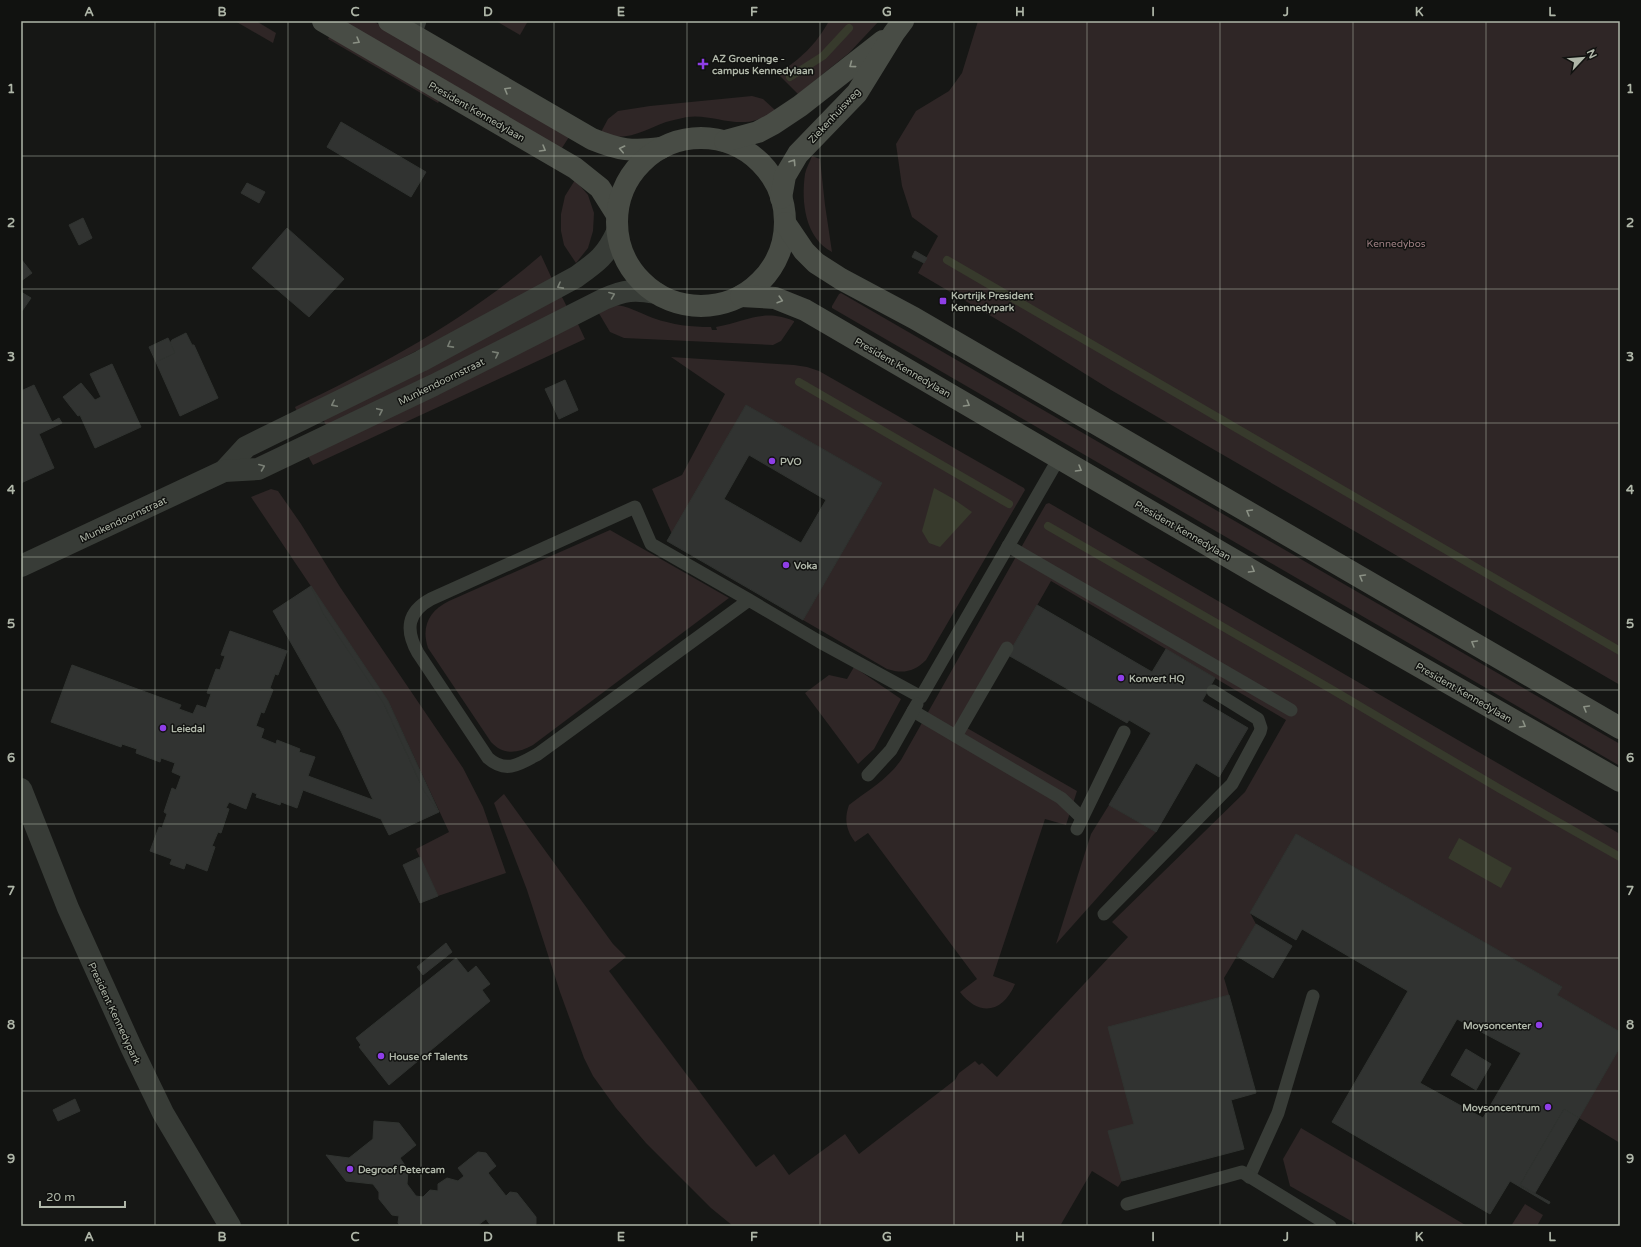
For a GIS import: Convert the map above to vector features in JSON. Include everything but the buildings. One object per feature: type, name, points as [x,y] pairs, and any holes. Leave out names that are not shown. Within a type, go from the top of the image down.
[{"type":"main road","name":"President Kennedylaan","points":[[323,21],[575,168],[600,188],[617,224],[621,248],[630,267],[637,277],[656,293],[670,300],[694,306],[718,304],[741,296],[755,287],[771,268],[781,246],[785,222],[784,206],[776,183],[761,163],[741,148],[725,142],[709,138],[692,138],[676,141],[661,148],[644,160],[630,176],[620,198],[617,224]]},
{"type":"main road","name":"President Kennedylaan","points":[[389,21],[417,29],[592,139],[612,147],[629,150],[661,148]]},
{"type":"main road","name":"Ziekenhuisweg","points":[[725,142],[758,132],[773,124],[800,106],[899,27]]},
{"type":"main road","name":"Ziekenhuisweg","points":[[781,198],[785,176],[798,154],[857,93],[899,27]]},
{"type":"main road","name":"President Kennedylaan","points":[[785,222],[804,251],[816,263],[840,279],[914,318],[1620,728]]},
{"type":"main road","name":"President Kennedylaan","points":[[741,296],[775,298],[805,310],[1289,592],[1620,781]]},
{"type":"street","name":"Munkendoornstraat","points":[[224,471],[246,447],[421,361],[576,277],[596,263],[610,248],[617,224]]},
{"type":"street","name":"Munkendoornstraat","points":[[21,565],[224,471],[258,469],[434,385],[618,293],[636,290],[656,293]]},
{"type":"street","name":"President Kennedypark","points":[[21,789],[68,908],[132,1049],[163,1113],[230,1226]]},
{"type":"lane","points":[[868,775],[891,750],[1059,458]]},
{"type":"lane","points":[[749,600],[538,754],[518,764],[508,767],[497,765],[488,758],[413,645],[410,628],[410,620],[414,612],[431,599],[635,507],[652,544],[749,600],[820,642],[921,697]]},
{"type":"lane","points":[[1008,546],[1291,710]]},
{"type":"lane","points":[[956,736],[1007,648]]},
{"type":"lane","points":[[1104,914],[1232,784],[1260,732],[1261,728],[1258,719],[1213,691]]},
{"type":"lane","points":[[913,711],[1061,798],[1079,824],[1124,732]]},
{"type":"lane","points":[[1249,1177],[1278,1113],[1312,996]]},
{"type":"lane","points":[[1128,1204],[1242,1172],[1330,1226]]},
{"type":"green space","points":[[235,21],[256,21],[276,33],[273,43]]},
{"type":"green space","points":[[338,21],[373,21],[569,137],[560,151]]},
{"type":"green space","points":[[496,21],[528,21],[520,35]]},
{"type":"green space","points":[[829,21],[879,21],[849,53],[798,94],[778,74],[813,45]]},
{"type":"green space","name":"Kennedybos","points":[[978,21],[1620,21],[1620,685],[1111,390],[1013,329],[918,273],[938,236],[912,217],[902,186],[896,144],[916,111],[949,91],[962,73]]},
{"type":"green space","points":[[330,35],[440,100],[438,103],[328,39]]},
{"type":"green space","points":[[752,96],[763,99],[775,110],[774,113],[749,122],[694,116],[687,117],[666,122],[642,132],[618,137],[601,132],[608,119],[618,111],[650,106]]},
{"type":"green space","points":[[812,156],[820,159],[832,252],[823,246],[816,238],[807,218],[804,185],[806,172]]},
{"type":"green space","points":[[575,180],[588,195],[594,213],[593,231],[588,248],[576,263],[564,245],[561,231],[561,214],[565,196]]},
{"type":"green space","points":[[541,255],[553,281],[297,412],[295,407],[360,375],[454,320],[484,300]]},
{"type":"green space","points":[[841,293],[1620,744],[1620,766],[832,308],[839,294]]},
{"type":"green space","points":[[561,295],[567,307],[332,426],[327,425],[324,422],[324,418]]},
{"type":"green space","points":[[612,305],[628,308],[653,318],[675,324],[711,327],[712,330],[717,330],[716,327],[763,316],[783,317],[794,322],[781,341],[773,345],[624,338],[610,332],[597,310]]},
{"type":"green space","points":[[577,322],[585,339],[313,465],[308,456]]},
{"type":"green space","points":[[671,357],[794,365],[819,371],[1024,488],[1025,490],[926,660],[922,664],[903,672],[887,669],[803,620],[882,483],[746,405],[672,534],[652,489],[682,475],[725,394]]},
{"type":"green space","points":[[271,489],[278,491],[301,524],[340,587],[463,768],[483,807],[506,873],[438,896],[416,849],[449,832],[388,701],[251,497]]},
{"type":"green space","points":[[1049,503],[1620,834],[1620,1032],[1557,995],[1562,987],[1296,834],[1250,913],[1256,924],[1224,978],[1229,995],[1109,1027],[1134,1124],[1122,1181],[1118,1187],[1092,1171],[1060,1226],[733,1226],[711,1208],[646,1143],[616,1108],[593,1076],[584,1058],[560,992],[527,890],[494,803],[504,794],[613,944],[626,957],[609,971],[756,1167],[774,1154],[789,1175],[845,1134],[859,1154],[955,1080],[959,1073],[975,1061],[979,1065],[982,1063],[997,1077],[1128,937],[1112,922],[1245,792],[1286,720],[1051,581],[967,728],[1077,791],[1066,825],[1045,819],[993,976],[1015,984],[1010,994],[997,1006],[990,1008],[983,1008],[967,1000],[960,992],[977,979],[868,833],[855,842],[848,829],[846,820],[849,805],[884,779],[901,760],[1046,504]],"holes":[[[1459,839],[1512,869],[1448,858]]]},
{"type":"green space","points":[[610,530],[729,598],[533,745],[522,750],[511,752],[501,750],[491,742],[428,648],[426,640],[426,626],[428,620],[436,609],[449,601]]},
{"type":"green space","points":[[854,667],[901,699],[874,749],[858,764],[805,693],[829,675],[847,679]]},
{"type":"green space","points":[[1109,805],[1156,832],[1056,944],[1091,834]]},
{"type":"green space","points":[[1620,1047],[1620,1143],[1579,1118]]},
{"type":"green space","points":[[1301,1128],[1467,1226],[1360,1226],[1290,1186],[1283,1159]]},
{"type":"green space","points":[[1525,1204],[1543,1215],[1537,1226],[1511,1226]]},
{"type":"shaded area","points":[[934,488],[972,512],[940,547],[929,543],[922,531]]},
{"type":"shaded area","points":[[1459,838],[1512,868],[1501,888],[1448,858]]},
{"type":"waterway","points":[[790,77],[823,56],[849,28]]},
{"type":"waterway","points":[[947,260],[1620,651]]},
{"type":"waterway","points":[[799,382],[1009,504]]},
{"type":"waterway","points":[[1048,526],[1331,689],[1500,789],[1620,857]]},
{"type":"place","name":"AZ Groeninge - campus Kennedylaan","points":[[703,64]]},
{"type":"place","name":"Kortrijk President Kennedypark","points":[[943,301]]},
{"type":"place","name":"PVO","points":[[772,461]]},
{"type":"place","name":"Voka","points":[[786,565]]},
{"type":"place","name":"Konvert HQ","points":[[1121,678]]},
{"type":"place","name":"Leiedal","points":[[163,728]]},
{"type":"place","name":"Moysoncenter","points":[[1539,1025]]},
{"type":"place","name":"House of Talents","points":[[381,1056]]},
{"type":"place","name":"Moysoncentrum","points":[[1548,1107]]},
{"type":"place","name":"Degroof Petercam","points":[[350,1169]]}]
